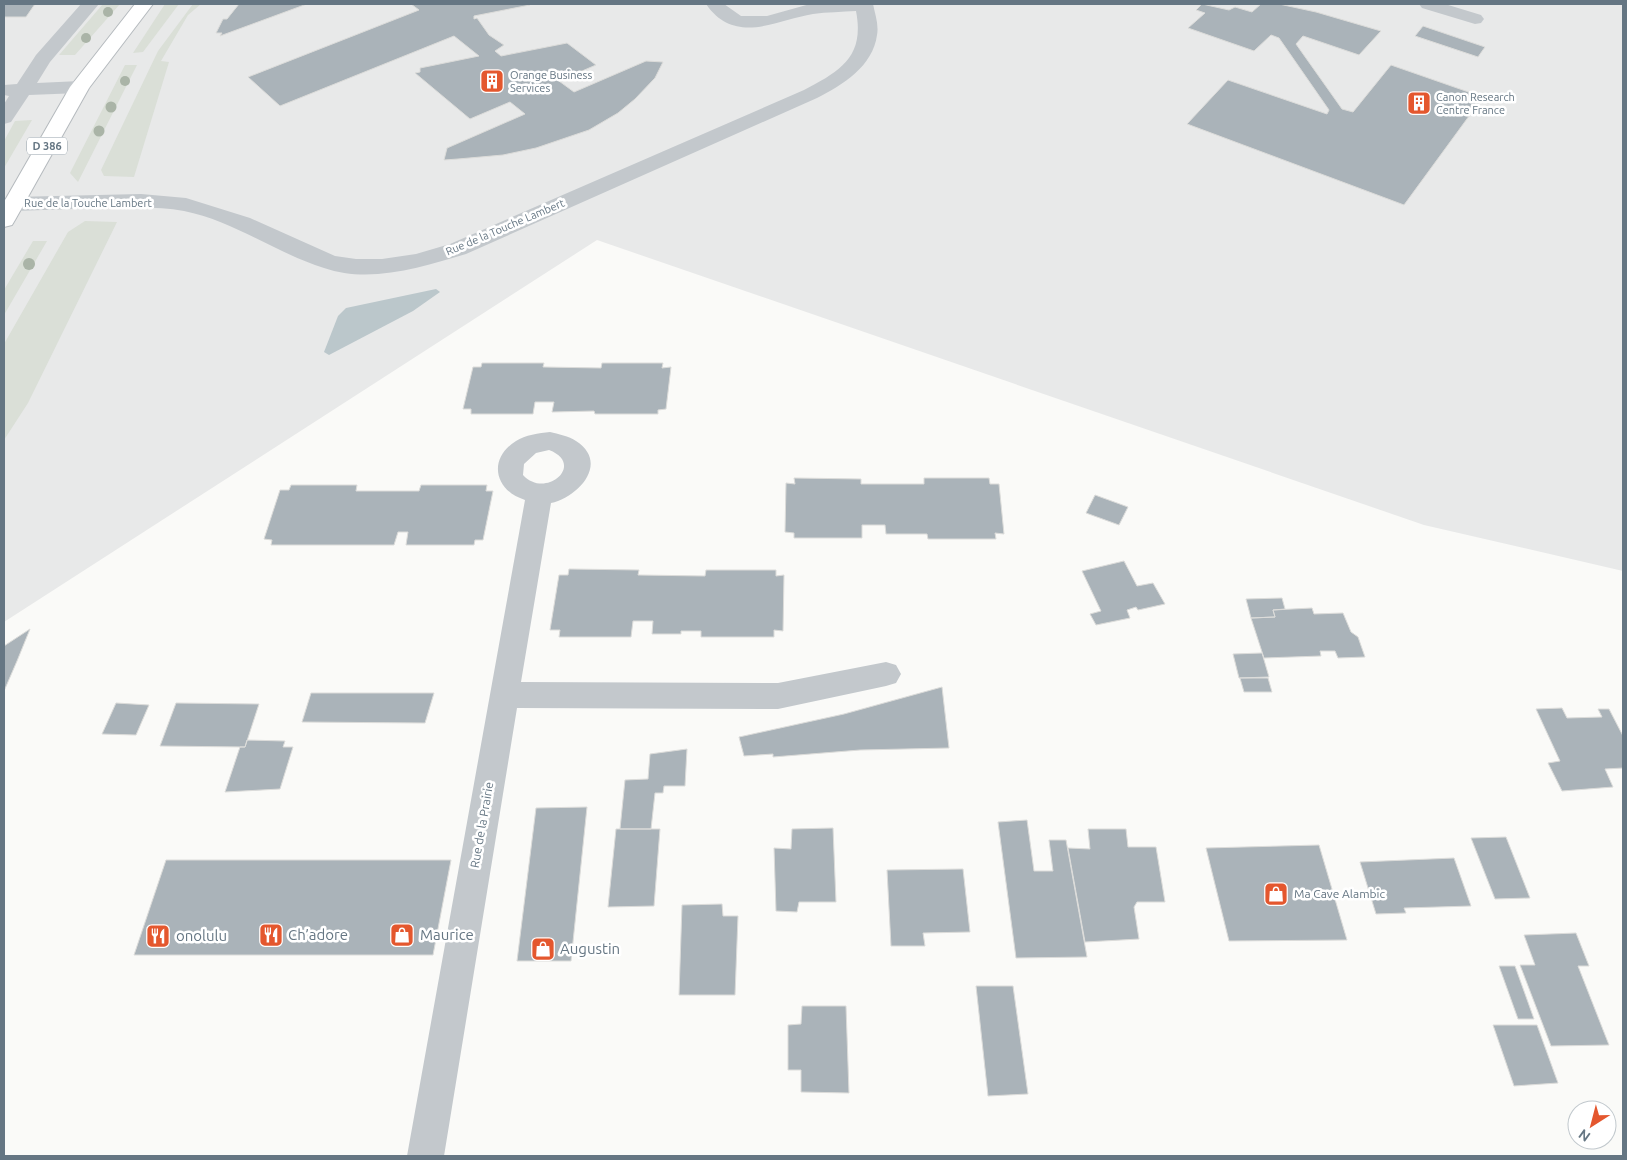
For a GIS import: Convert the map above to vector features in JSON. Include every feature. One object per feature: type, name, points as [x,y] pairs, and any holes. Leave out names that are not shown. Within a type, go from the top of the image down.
[{"type":"main road","name":"D 386","points":[[8,212],[80,87],[144,4]]},
{"type":"street","points":[[4,118],[12,90],[43,59],[90,4]]},
{"type":"street","name":"Rue de la Touche Lambert","points":[[8,212],[140,201],[186,206],[242,224],[332,263],[356,266],[382,266],[417,261],[458,249],[826,87],[857,62],[868,35],[864,4],[811,9],[768,21],[737,21],[715,4]]},
{"type":"street","points":[[1428,4],[1475,18]]},
{"type":"street","points":[[12,90],[80,87]]},
{"type":"street","name":"Rue de la Prairie","points":[[425,1156],[539,494]]},
{"type":"street","points":[[504,695],[778,696],[886,674]]},
{"type":"shaded area","points":[[4,4],[1623,4],[1623,571],[1424,525],[597,240],[4,622]]},
{"type":"shaded area","points":[[103,4],[120,4],[75,55],[59,55]]},
{"type":"shaded area","points":[[165,4],[179,4],[143,52],[133,53]]},
{"type":"shaded area","points":[[193,4],[201,4],[188,15],[161,61],[169,62],[134,177],[104,176],[101,170],[158,51]]},
{"type":"shaded area","points":[[125,65],[137,65],[78,182],[70,173]]},
{"type":"shaded area","points":[[32,120],[4,168],[4,141],[15,121]]},
{"type":"shaded area","points":[[85,221],[117,222],[28,403],[4,440],[4,344],[68,232]]},
{"type":"shaded area","points":[[33,241],[47,241],[4,315],[4,290]]},
{"type":"shaded area","points":[[436,289],[440,292],[413,311],[329,355],[324,352],[338,316],[346,308]]},
{"type":"building","points":[[4,4],[35,4],[26,17],[4,17]]},
{"type":"building","points":[[239,4],[307,4],[220,36],[222,33],[216,33],[223,19],[227,19]]},
{"type":"building","name":"Orange Business Services","points":[[411,4],[530,5],[474,16],[474,19],[477,18],[489,35],[504,45],[495,51],[501,56],[567,43],[596,65],[559,81],[574,92],[646,61],[663,62],[655,78],[635,99],[618,113],[589,130],[536,148],[503,155],[444,160],[447,148],[525,114],[510,102],[470,119],[415,73],[420,72],[420,68],[479,56],[454,36],[280,106],[248,77],[419,10]]},
{"type":"building","name":"Canon Research Centre France","points":[[1202,4],[1229,10],[1235,7],[1252,12],[1261,4],[1279,4],[1316,12],[1381,31],[1359,55],[1303,36],[1296,44],[1342,109],[1353,112],[1391,65],[1483,97],[1404,205],[1187,124],[1228,80],[1327,114],[1329,110],[1279,38],[1271,35],[1254,51],[1188,28],[1205,13],[1196,10]]},
{"type":"building","points":[[1423,26],[1485,47],[1478,57],[1415,36]]},
{"type":"building","points":[[482,363],[544,363],[543,367],[601,368],[602,363],[663,363],[662,368],[671,367],[666,409],[658,410],[658,414],[595,414],[594,411],[552,412],[554,402],[535,402],[533,414],[471,414],[471,409],[463,409],[473,367],[481,367]]},
{"type":"building","points":[[794,478],[861,479],[861,484],[924,484],[924,478],[989,478],[990,484],[999,484],[1004,534],[995,533],[996,539],[928,539],[927,534],[886,534],[885,525],[862,525],[862,538],[794,538],[794,533],[785,532],[786,483],[795,484]]},
{"type":"building","points":[[291,485],[357,485],[356,491],[419,491],[421,485],[487,485],[486,491],[493,491],[483,540],[475,540],[474,545],[406,545],[408,532],[398,532],[394,545],[271,545],[272,540],[264,539],[280,490],[289,490]]},
{"type":"building","points":[[1095,495],[1128,507],[1119,525],[1086,513]]},
{"type":"building","points":[[1124,561],[1137,586],[1153,583],[1165,604],[1138,610],[1136,607],[1127,610],[1130,618],[1096,625],[1090,614],[1101,611],[1082,571]]},
{"type":"building","points":[[569,569],[639,570],[638,575],[705,576],[706,570],[776,570],[776,576],[784,575],[783,631],[774,630],[774,637],[701,637],[701,631],[681,631],[681,634],[652,634],[653,621],[633,621],[631,637],[559,637],[560,630],[550,630],[559,575],[568,575]]},
{"type":"building","points":[[1282,598],[1285,609],[1273,610],[1275,617],[1251,618],[1246,599]]},
{"type":"building","points":[[1312,608],[1314,614],[1343,613],[1351,632],[1358,637],[1365,657],[1338,658],[1335,651],[1320,651],[1321,656],[1264,658],[1251,618],[1275,617],[1273,610]]},
{"type":"building","points":[[30,629],[17,661],[4,691],[4,646]]},
{"type":"building","points":[[1262,653],[1269,677],[1239,678],[1233,654]]},
{"type":"building","points":[[1240,678],[1268,678],[1272,692],[1244,692]]},
{"type":"building","points":[[942,687],[949,748],[860,750],[773,757],[773,754],[744,756],[739,737],[844,714]]},
{"type":"building","points":[[311,693],[434,693],[425,723],[302,722]]},
{"type":"building","points":[[116,703],[149,705],[136,735],[102,734]]},
{"type":"building","points":[[176,703],[259,704],[245,747],[160,746]]},
{"type":"building","points":[[1562,708],[1567,718],[1602,717],[1598,709],[1609,709],[1623,736],[1623,768],[1605,769],[1613,787],[1562,791],[1548,763],[1560,761],[1536,709]]},
{"type":"building","points":[[247,740],[285,741],[283,747],[293,747],[280,789],[225,792],[240,747],[245,747]]},
{"type":"building","points":[[687,749],[685,786],[664,786],[663,793],[655,793],[651,829],[620,829],[625,780],[648,779],[650,754]]},
{"type":"building","points":[[587,807],[571,961],[517,961],[536,808]]},
{"type":"building","points":[[1027,820],[1034,871],[1053,871],[1049,840],[1066,840],[1087,957],[1016,958],[998,822]]},
{"type":"building","points":[[833,828],[836,902],[799,902],[797,912],[776,911],[774,848],[791,849],[792,829]]},
{"type":"building","points":[[616,829],[660,829],[654,906],[608,907]]},
{"type":"building","points":[[1088,829],[1126,829],[1128,847],[1156,847],[1165,902],[1137,902],[1134,907],[1139,939],[1085,942],[1068,848],[1090,849]]},
{"type":"building","points":[[1506,837],[1530,898],[1495,899],[1471,838]]},
{"type":"building","name":"Ma Cave Alambic","points":[[1319,845],[1347,940],[1229,941],[1206,848]]},
{"type":"building","points":[[1454,858],[1471,906],[1404,908],[1406,913],[1376,914],[1360,862]]},
{"type":"building","points":[[166,860],[451,860],[433,955],[134,955]]},
{"type":"building","points":[[963,869],[970,932],[923,933],[925,946],[891,946],[887,870]]},
{"type":"building","points":[[722,904],[723,916],[738,916],[735,995],[679,995],[682,905]]},
{"type":"building","points":[[1576,933],[1589,966],[1578,966],[1609,1045],[1551,1046],[1520,965],[1535,965],[1524,935]]},
{"type":"building","points":[[1499,966],[1515,966],[1534,1019],[1518,1019]]},
{"type":"building","points":[[976,986],[1013,986],[1028,1094],[988,1096]]},
{"type":"building","points":[[802,1006],[846,1006],[849,1093],[801,1092],[801,1070],[788,1070],[788,1025],[801,1024]]},
{"type":"building","points":[[1493,1025],[1537,1025],[1558,1083],[1514,1086]]},
{"type":"place","name":"Orange Business Services","points":[[492,81]]},
{"type":"place","name":"Canon Research Centre France","points":[[1419,103]]},
{"type":"place","name":"Ma Cave Alambic","points":[[1276,894]]},
{"type":"place","name":"Ch’adore","points":[[271,935]]},
{"type":"place","name":"Maurice","points":[[402,935]]},
{"type":"place","name":"onolulu","points":[[158,936]]},
{"type":"place","name":"Augustin","points":[[543,949]]}]
